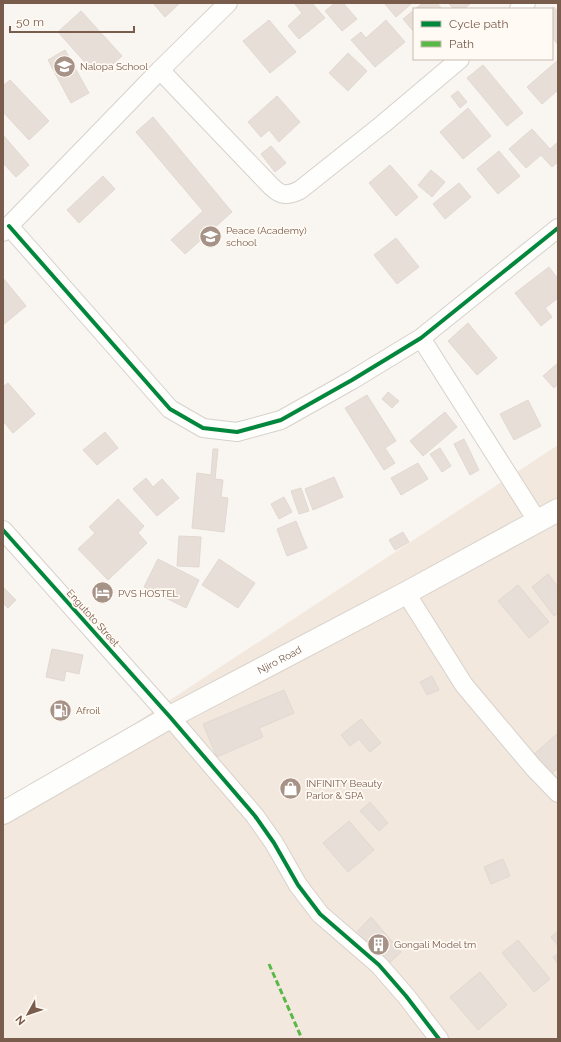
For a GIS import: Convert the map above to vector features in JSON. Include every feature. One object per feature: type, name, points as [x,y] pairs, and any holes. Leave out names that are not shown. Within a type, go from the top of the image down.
[{"type":"street","points":[[228,3],[160,70],[6,229],[170,409],[203,428],[237,432],[281,420],[352,380],[421,338],[558,228]]},
{"type":"street","points":[[160,70],[277,192],[293,194],[383,124],[459,60]]},
{"type":"street","points":[[421,338],[538,522]]},
{"type":"street","name":"Njiro Road","points":[[3,813],[170,717],[406,593],[558,510]]},
{"type":"street","name":"Engutoto Street","points":[[3,530],[170,717],[255,816],[313,906],[326,921],[379,965],[406,996],[439,1039]]},
{"type":"street","points":[[406,593],[464,685],[533,767],[558,793]]},
{"type":"shaded area","points":[[558,445],[558,1039],[3,1039],[3,810]]},
{"type":"building","points":[[153,3],[180,3],[165,17]]},
{"type":"building","points":[[294,3],[312,3],[325,18],[299,39],[288,26],[302,13]]},
{"type":"building","points":[[335,3],[343,3],[357,19],[342,31],[325,11]]},
{"type":"building","points":[[384,3],[412,3],[396,17]]},
{"type":"building","points":[[423,3],[437,3],[441,8],[416,8]]},
{"type":"building","points":[[448,3],[470,4],[465,8],[453,8]]},
{"type":"building","points":[[554,7],[558,12],[558,45],[553,38],[552,8]]},
{"type":"building","points":[[81,11],[122,56],[106,70],[99,62],[91,69],[58,32]]},
{"type":"building","points":[[413,11],[413,31],[403,19]]},
{"type":"building","points":[[269,20],[296,52],[270,73],[243,41]]},
{"type":"building","points":[[386,20],[405,42],[375,67],[351,40],[361,32],[366,38]]},
{"type":"building","points":[[65,50],[89,93],[71,103],[48,60]]},
{"type":"building","points":[[348,53],[367,71],[348,91],[329,73]]},
{"type":"building","points":[[557,61],[558,90],[542,104],[527,87]]},
{"type":"building","points":[[483,65],[523,113],[507,126],[467,78]]},
{"type":"building","points":[[10,80],[49,121],[29,140],[3,112],[3,86]]},
{"type":"building","points":[[458,91],[467,102],[460,108],[451,96]]},
{"type":"building","points":[[277,96],[300,122],[279,142],[269,130],[261,137],[248,122]]},
{"type":"building","points":[[468,108],[491,136],[463,159],[440,132]]},
{"type":"building","points":[[153,117],[232,212],[185,254],[171,240],[203,211],[136,132]]},
{"type":"building","points":[[532,129],[550,149],[557,143],[558,162],[552,167],[541,155],[526,168],[509,149]]},
{"type":"building","points":[[3,135],[29,165],[16,177],[3,163]]},
{"type":"building","points":[[271,146],[286,163],[275,172],[261,154]]},
{"type":"building","points":[[499,151],[520,176],[498,194],[477,169]]},
{"type":"building","points":[[390,165],[418,197],[396,216],[369,183]]},
{"type":"building","points":[[431,170],[445,182],[432,197],[418,185]]},
{"type":"building","points":[[103,176],[115,189],[79,223],[67,210]]},
{"type":"building","points":[[459,183],[471,197],[445,219],[433,204]]},
{"type":"building","points":[[396,238],[419,267],[397,284],[374,255]]},
{"type":"building","points":[[549,267],[558,279],[558,298],[545,308],[552,317],[541,326],[515,293]]},
{"type":"building","points":[[3,278],[26,306],[3,325]]},
{"type":"building","points":[[468,323],[497,358],[477,375],[448,341]]},
{"type":"building","points":[[558,363],[558,384],[554,388],[543,376]]},
{"type":"building","points":[[8,383],[35,414],[13,433],[3,421],[3,387]]},
{"type":"building","points":[[388,392],[399,401],[392,408],[382,399]]},
{"type":"building","points":[[367,395],[396,441],[385,448],[395,463],[384,470],[345,408]]},
{"type":"building","points":[[528,400],[541,426],[514,440],[500,414]]},
{"type":"building","points":[[445,412],[457,427],[423,456],[410,441]]},
{"type":"building","points":[[105,432],[118,448],[97,465],[83,450]]},
{"type":"building","points":[[464,439],[479,470],[470,475],[454,444]]},
{"type":"building","points":[[440,448],[451,466],[442,472],[430,454]]},
{"type":"building","points":[[213,449],[218,449],[215,479],[223,480],[221,497],[228,498],[224,532],[192,528],[197,473],[211,475]]},
{"type":"building","points":[[418,463],[428,479],[401,495],[391,478]]},
{"type":"building","points":[[334,477],[343,497],[313,510],[305,489]]},
{"type":"building","points":[[146,478],[153,487],[162,479],[179,498],[157,516],[133,489]]},
{"type":"building","points":[[301,488],[309,511],[299,514],[291,491]]},
{"type":"building","points":[[284,497],[292,512],[279,519],[271,504]]},
{"type":"building","points":[[118,499],[144,526],[138,533],[147,543],[108,580],[78,549],[95,533],[89,527]]},
{"type":"building","points":[[296,521],[307,548],[287,556],[277,529]]},
{"type":"building","points":[[403,532],[409,542],[395,550],[389,540]]},
{"type":"building","points":[[179,536],[201,537],[199,567],[177,566]]},
{"type":"building","points":[[158,559],[199,580],[186,608],[144,587]]},
{"type":"building","points":[[219,559],[255,583],[238,608],[202,585]]},
{"type":"building","points":[[548,574],[558,587],[558,613],[554,616],[532,587]]},
{"type":"building","points":[[518,585],[549,622],[529,638],[498,601]]},
{"type":"building","points":[[3,587],[16,600],[8,608],[3,603]]},
{"type":"building","points":[[52,649],[83,655],[79,674],[66,671],[64,681],[46,677]]},
{"type":"building","points":[[432,676],[439,690],[427,695],[420,682]]},
{"type":"building","points":[[284,690],[294,713],[259,728],[263,737],[217,757],[203,724]]},
{"type":"building","points":[[361,719],[381,743],[370,752],[359,739],[350,746],[341,735]]},
{"type":"building","points":[[558,733],[558,768],[549,776],[532,756]]},
{"type":"building","points":[[370,802],[388,823],[379,831],[360,811]]},
{"type":"building","points":[[349,821],[374,850],[348,872],[323,843]]},
{"type":"building","points":[[503,859],[510,876],[491,884],[484,867]]},
{"type":"building","name":"Gongali Model tm","points":[[371,917],[401,952],[383,969],[354,935]]},
{"type":"building","points":[[558,931],[558,946],[551,937]]},
{"type":"building","points":[[518,940],[550,979],[534,992],[502,953]]},
{"type":"building","points":[[558,954],[558,964],[553,957]]},
{"type":"building","points":[[480,972],[507,1005],[478,1030],[450,997]]},
{"type":"marked path","points":[[269,964],[302,1039]]},
{"type":"cycle path","points":[[9,226],[170,409],[203,428],[237,432],[281,420],[352,380],[421,338],[558,228]]},
{"type":"cycle path","points":[[3,530],[170,717],[255,816],[274,843],[298,885],[320,914],[379,965],[406,996],[439,1039]]},
{"type":"place","name":"Nalopa School","points":[[64,66]]},
{"type":"place","name":"Peace (Academy) school","points":[[211,236]]},
{"type":"place","name":"PVS HOSTEL","points":[[103,593]]},
{"type":"place","name":"Afroil","points":[[60,710]]},
{"type":"place","name":"INFINITY Beauty Parlor & SPA","points":[[290,789]]},
{"type":"place","name":"Gongali Model tm","points":[[378,944]]}]
